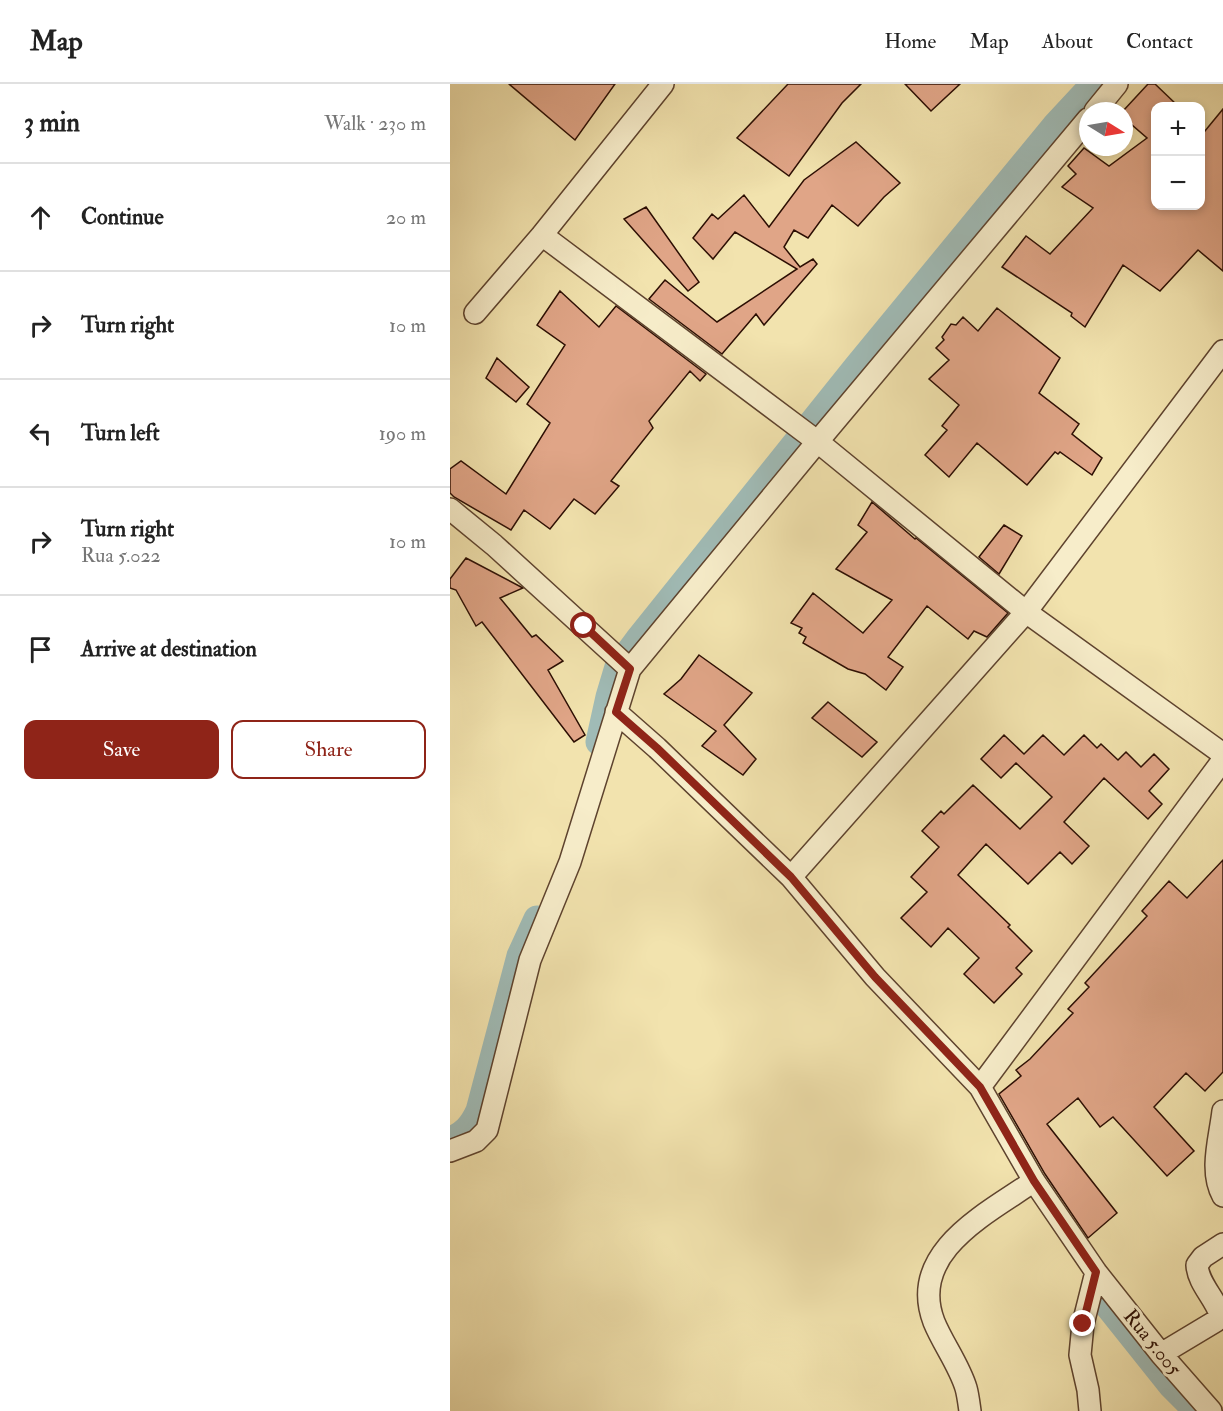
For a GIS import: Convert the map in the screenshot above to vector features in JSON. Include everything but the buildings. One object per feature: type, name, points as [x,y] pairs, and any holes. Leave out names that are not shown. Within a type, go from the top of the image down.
[{"type":"street","points":[[475,313],[542,235],[663,84]]},
{"type":"street","points":[[1102,102],[1117,84]]},
{"type":"street","points":[[450,1151],[476,1141],[487,1130],[530,960],[570,862],[630,669],[1079,130]]},
{"type":"street","points":[[542,235],[818,442],[1026,612],[1223,754]]},
{"type":"street","points":[[791,877],[1026,612],[1223,351]]},
{"type":"street","points":[[450,509],[502,552],[630,669]]},
{"type":"street","name":"Rua 5.005","points":[[616,712],[657,748],[791,877],[875,977],[980,1087],[1034,1181],[1096,1272],[1161,1354],[1211,1411]]},
{"type":"street","points":[[980,1087],[1223,760]]},
{"type":"street","points":[[1223,1111],[1216,1169],[1218,1186],[1223,1196]]},
{"type":"street","points":[[970,1411],[966,1388],[933,1320],[928,1292],[937,1259],[951,1241],[976,1220],[1034,1181]]},
{"type":"street","points":[[1161,1354],[1219,1319],[1217,1305],[1198,1274],[1197,1265],[1203,1257],[1223,1244]]},
{"type":"street","points":[[1090,1411],[1080,1355],[1083,1324],[1096,1272]]},
{"type":"waterway","points":[[599,742],[618,667],[638,640],[856,368],[1055,126],[1094,84]]},
{"type":"waterway","points":[[450,1140],[468,1129],[479,1111],[520,956],[537,919]]},
{"type":"waterway","points":[[1097,1292],[1172,1386],[1197,1411]]},
{"type":"route","points":[[584,626],[630,669],[616,712],[657,748],[791,877],[875,977],[980,1087],[1034,1181],[1096,1272],[1083,1324]]}]
